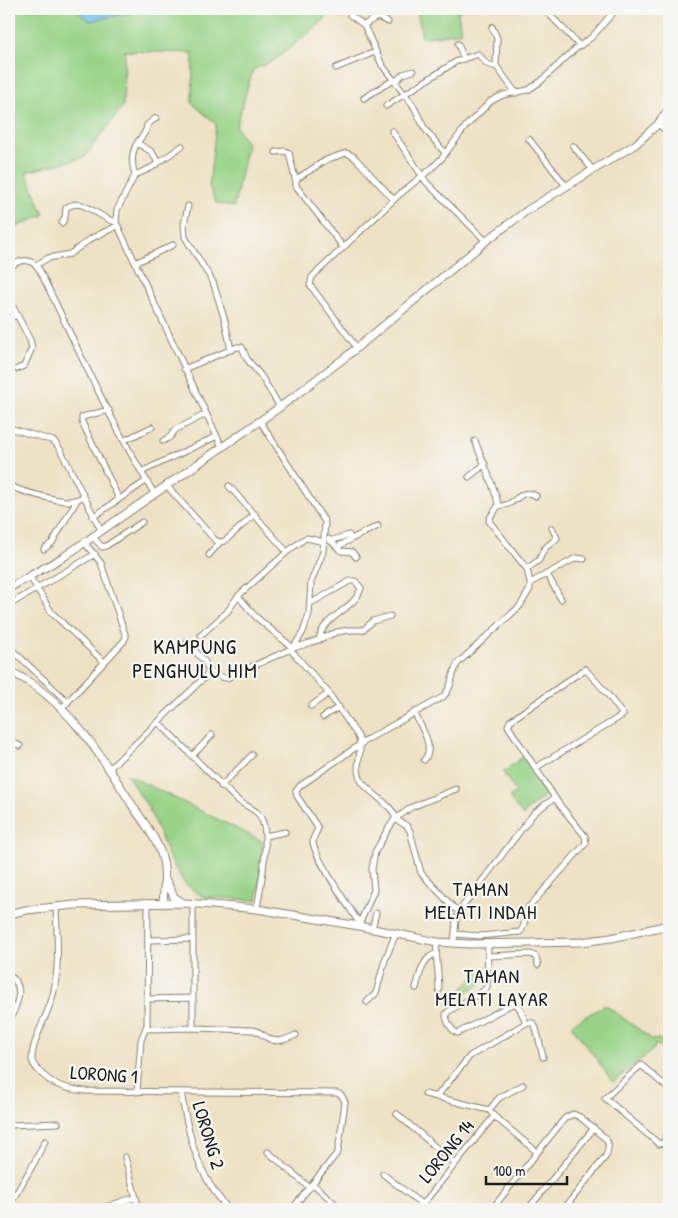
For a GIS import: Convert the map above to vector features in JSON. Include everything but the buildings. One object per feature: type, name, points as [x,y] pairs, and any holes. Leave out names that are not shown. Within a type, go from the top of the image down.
[{"type":"street","points":[[544,9],[580,46]]},
{"type":"street","points":[[356,348],[310,285],[310,280],[316,272],[422,176],[491,101],[498,97],[528,90],[540,82],[574,50],[592,37],[616,9]]},
{"type":"street","points":[[350,15],[364,25],[376,52],[394,81],[416,109],[425,129],[445,153]]},
{"type":"street","points":[[364,25],[376,17],[388,22]]},
{"type":"street","points":[[492,27],[497,38],[496,66],[516,93]]},
{"type":"street","points":[[458,44],[464,59]]},
{"type":"street","points":[[336,68],[376,52]]},
{"type":"street","points":[[386,106],[464,59],[478,54],[487,64],[496,66]]},
{"type":"street","points":[[364,98],[403,74],[413,71]]},
{"type":"street","points":[[9,588],[30,577],[84,542],[280,407],[356,348],[486,241],[529,209],[636,144],[658,124],[669,109]]},
{"type":"street","points":[[136,175],[132,161],[137,143],[146,133],[147,125],[156,118]]},
{"type":"street","points":[[658,124],[669,133]]},
{"type":"street","points":[[392,131],[434,192],[486,241]]},
{"type":"street","points":[[529,139],[566,186]]},
{"type":"street","points":[[137,143],[152,152],[158,163]]},
{"type":"street","points":[[182,146],[158,163],[136,175],[117,210],[116,224],[222,447]]},
{"type":"street","points":[[573,146],[593,170]]},
{"type":"street","points":[[276,152],[285,150],[288,152],[293,166],[296,186],[343,247]]},
{"type":"street","points":[[296,183],[303,174],[326,160],[346,153],[353,156],[394,200]]},
{"type":"street","points":[[62,223],[66,208],[75,204],[84,206],[102,218],[116,224]]},
{"type":"street","points":[[188,206],[184,224],[186,237],[213,282],[234,349]]},
{"type":"street","points":[[36,265],[48,258],[70,254],[116,224]]},
{"type":"street","points":[[135,263],[173,245]]},
{"type":"street","points":[[9,268],[22,260],[29,260],[36,265],[141,472],[154,493]]},
{"type":"street","points":[[9,299],[30,340],[32,348],[24,366],[17,369]]},
{"type":"street","points":[[9,317],[18,316]]},
{"type":"street","points":[[184,369],[242,347],[247,359],[258,372],[280,407]]},
{"type":"street","points":[[109,410],[82,417],[82,422],[119,499]]},
{"type":"street","points":[[163,441],[170,437],[175,430],[206,414]]},
{"type":"street","points":[[260,421],[323,517],[325,526],[321,558],[312,582],[311,603],[304,629],[292,649]]},
{"type":"street","points":[[125,440],[152,427]]},
{"type":"street","points":[[9,428],[54,441],[60,449],[100,530]]},
{"type":"street","points":[[141,472],[217,436]]},
{"type":"street","points":[[475,441],[478,452],[492,480],[498,506]]},
{"type":"street","points":[[469,477],[485,464]]},
{"type":"street","points":[[94,517],[146,480]]},
{"type":"street","points":[[9,485],[16,489],[61,501],[83,497]]},
{"type":"street","points":[[166,485],[215,540],[220,542]]},
{"type":"street","points":[[229,486],[287,552]]},
{"type":"street","points":[[360,925],[317,853],[312,842],[318,828],[297,796],[296,791],[300,786],[361,744],[447,694],[453,672],[458,663],[520,606],[528,595],[530,583],[526,569],[490,524],[489,518],[498,506],[510,505],[523,493],[527,492],[536,496]]},
{"type":"street","points":[[44,549],[52,543],[77,499]]},
{"type":"street","points":[[209,555],[220,542],[225,541],[255,514]]},
{"type":"street","points":[[92,536],[102,547],[106,546],[142,522]]},
{"type":"street","points":[[336,547],[378,526]]},
{"type":"street","points":[[526,569],[539,560],[544,554],[544,549],[558,538],[552,528]]},
{"type":"street","points":[[330,541],[348,534],[351,539]]},
{"type":"street","points":[[325,535],[342,552],[352,552],[356,557]]},
{"type":"street","points":[[201,635],[228,612],[232,602],[238,596],[287,552],[307,538],[324,542]]},
{"type":"street","points":[[61,709],[125,640],[126,633],[101,563],[84,542]]},
{"type":"street","points":[[9,604],[95,554]]},
{"type":"street","points":[[530,583],[576,558],[584,559]]},
{"type":"street","points":[[547,574],[561,599]]},
{"type":"street","points":[[30,577],[52,613],[104,662]]},
{"type":"street","points":[[311,603],[350,581],[355,581],[361,588],[360,593],[353,601],[328,623],[321,633],[319,640]]},
{"type":"street","points":[[238,596],[256,617],[292,649],[339,707],[358,736],[361,744],[357,768],[358,775],[368,790],[394,811],[395,819]]},
{"type":"street","points":[[209,672],[216,672],[223,678],[227,678],[292,649],[340,631],[363,630],[373,621],[390,616]]},
{"type":"street","points":[[187,642],[205,662],[209,672]]},
{"type":"street","points":[[9,647],[68,702]]},
{"type":"street","points":[[455,934],[473,936],[518,934],[523,929],[524,918],[528,908],[584,846],[586,838],[554,798],[535,768],[508,724],[582,670],[588,671],[623,715],[535,768]]},
{"type":"street","points":[[9,672],[29,682],[61,709],[84,734],[109,769],[154,840],[163,861],[165,877],[163,904]]},
{"type":"street","points":[[109,769],[205,678],[209,672]]},
{"type":"street","points":[[311,706],[329,693]]},
{"type":"street","points":[[323,716],[339,707]]},
{"type":"street","points":[[414,712],[430,749],[428,756],[424,760]]},
{"type":"street","points":[[158,722],[240,804],[258,814],[263,823],[265,836],[263,867],[257,909]]},
{"type":"street","points":[[192,756],[212,734]]},
{"type":"street","points":[[9,743],[20,746]]},
{"type":"street","points":[[221,786],[252,755]]},
{"type":"street","points":[[360,925],[374,890],[372,869],[374,852],[380,840],[395,819],[417,804],[456,789]]},
{"type":"street","points":[[454,943],[460,911],[531,816],[554,798]]},
{"type":"street","points":[[395,819],[410,830],[421,872],[454,908],[460,911]]},
{"type":"street","points":[[265,836],[285,832]]},
{"type":"street","points":[[165,877],[174,897],[184,903]]},
{"type":"street","points":[[9,914],[56,907],[184,903],[257,909],[360,925],[437,942],[488,944],[581,942],[611,938],[669,925]]},
{"type":"street","points":[[137,1092],[141,1040],[146,1029],[148,999],[148,904]]},
{"type":"street","points":[[192,1028],[193,904]]},
{"type":"street","name":"LORONG 1","points":[[56,907],[57,972],[52,998],[35,1044],[32,1059],[47,1079],[66,1088],[86,1091],[331,1092],[342,1096],[345,1107],[338,1152],[312,1186]]},
{"type":"street","points":[[372,929],[376,912]]},
{"type":"street","points":[[367,1002],[376,993],[385,960],[396,934]]},
{"type":"street","points":[[148,940],[193,939]]},
{"type":"street","points":[[437,942],[439,990]]},
{"type":"street","points":[[488,944],[488,984],[485,990],[449,1011],[446,1014],[447,1019],[453,1030],[458,1033],[514,1003],[526,1023]]},
{"type":"street","points":[[416,988],[427,958],[432,954],[436,954]]},
{"type":"street","points":[[488,956],[531,954],[536,957],[538,965]]},
{"type":"street","points":[[9,975],[17,983],[19,998],[9,1022]]},
{"type":"street","points":[[148,999],[193,998]]},
{"type":"street","points":[[437,1096],[470,1056],[526,1023],[533,1023],[536,1028],[542,1057]]},
{"type":"street","points":[[146,1029],[256,1030],[276,1042],[296,1035]]},
{"type":"street","points":[[669,1089],[641,1065],[605,1098],[659,1144],[663,1143],[669,1132]]},
{"type":"street","name":"LORONG 14","points":[[489,1110],[498,1098],[524,1085]]},
{"type":"street","name":"LORONG 2","points":[[181,1092],[199,1164],[210,1186],[228,1209]]},
{"type":"street","points":[[425,1094],[489,1110],[537,1152]]},
{"type":"street","points":[[397,1114],[454,1163]]},
{"type":"street","points":[[492,1209],[569,1115],[576,1114],[608,1140],[608,1150],[606,1156],[567,1204]]},
{"type":"street","name":"LORONG 14","points":[[422,1205],[454,1163],[494,1116]]},
{"type":"street","points":[[9,1126],[58,1123]]},
{"type":"street","points":[[528,1209],[594,1128]]},
{"type":"street","points":[[9,1206],[45,1142]]},
{"type":"street","points":[[268,1152],[341,1209]]},
{"type":"street","points":[[125,1157],[139,1209]]},
{"type":"street","points":[[383,1174],[428,1209]]},
{"type":"street","points":[[292,1209],[312,1186]]},
{"type":"street","points":[[99,1209],[136,1197]]},
{"type":"street","points":[[217,1209],[224,1204]]},
{"type":"green space","points":[[9,9],[75,9],[90,21],[148,9],[336,9],[275,60],[253,70],[236,127],[247,144],[234,207],[216,203],[209,186],[216,124],[192,103],[193,53],[125,51],[123,106],[85,157],[26,172],[44,215],[9,230]]},
{"type":"green space","points":[[417,9],[463,9],[458,12],[461,32],[422,38]]},
{"type":"green space","points":[[523,757],[544,794],[542,799],[528,809],[523,816],[509,798],[516,792],[503,772]]},
{"type":"green space","points":[[126,774],[262,841],[262,867],[257,900],[203,897],[185,884],[170,859],[148,807]]},
{"type":"green space","points":[[483,968],[483,982],[448,1003]]},
{"type":"green space","points":[[603,1006],[607,1006],[653,1040],[659,1039],[669,1046],[669,1053],[655,1045],[654,1049],[613,1082],[571,1025]]},
{"type":"water","points":[[75,9],[148,9],[90,21]]},
{"type":"district","name":"KAMPUNG PENGHULU HIM","points":[[195,658]]},
{"type":"district","name":"TAMAN MELATI INDAH","points":[[481,900]]},
{"type":"district","name":"TAMAN MELATI LAYAR","points":[[492,986]]}]
